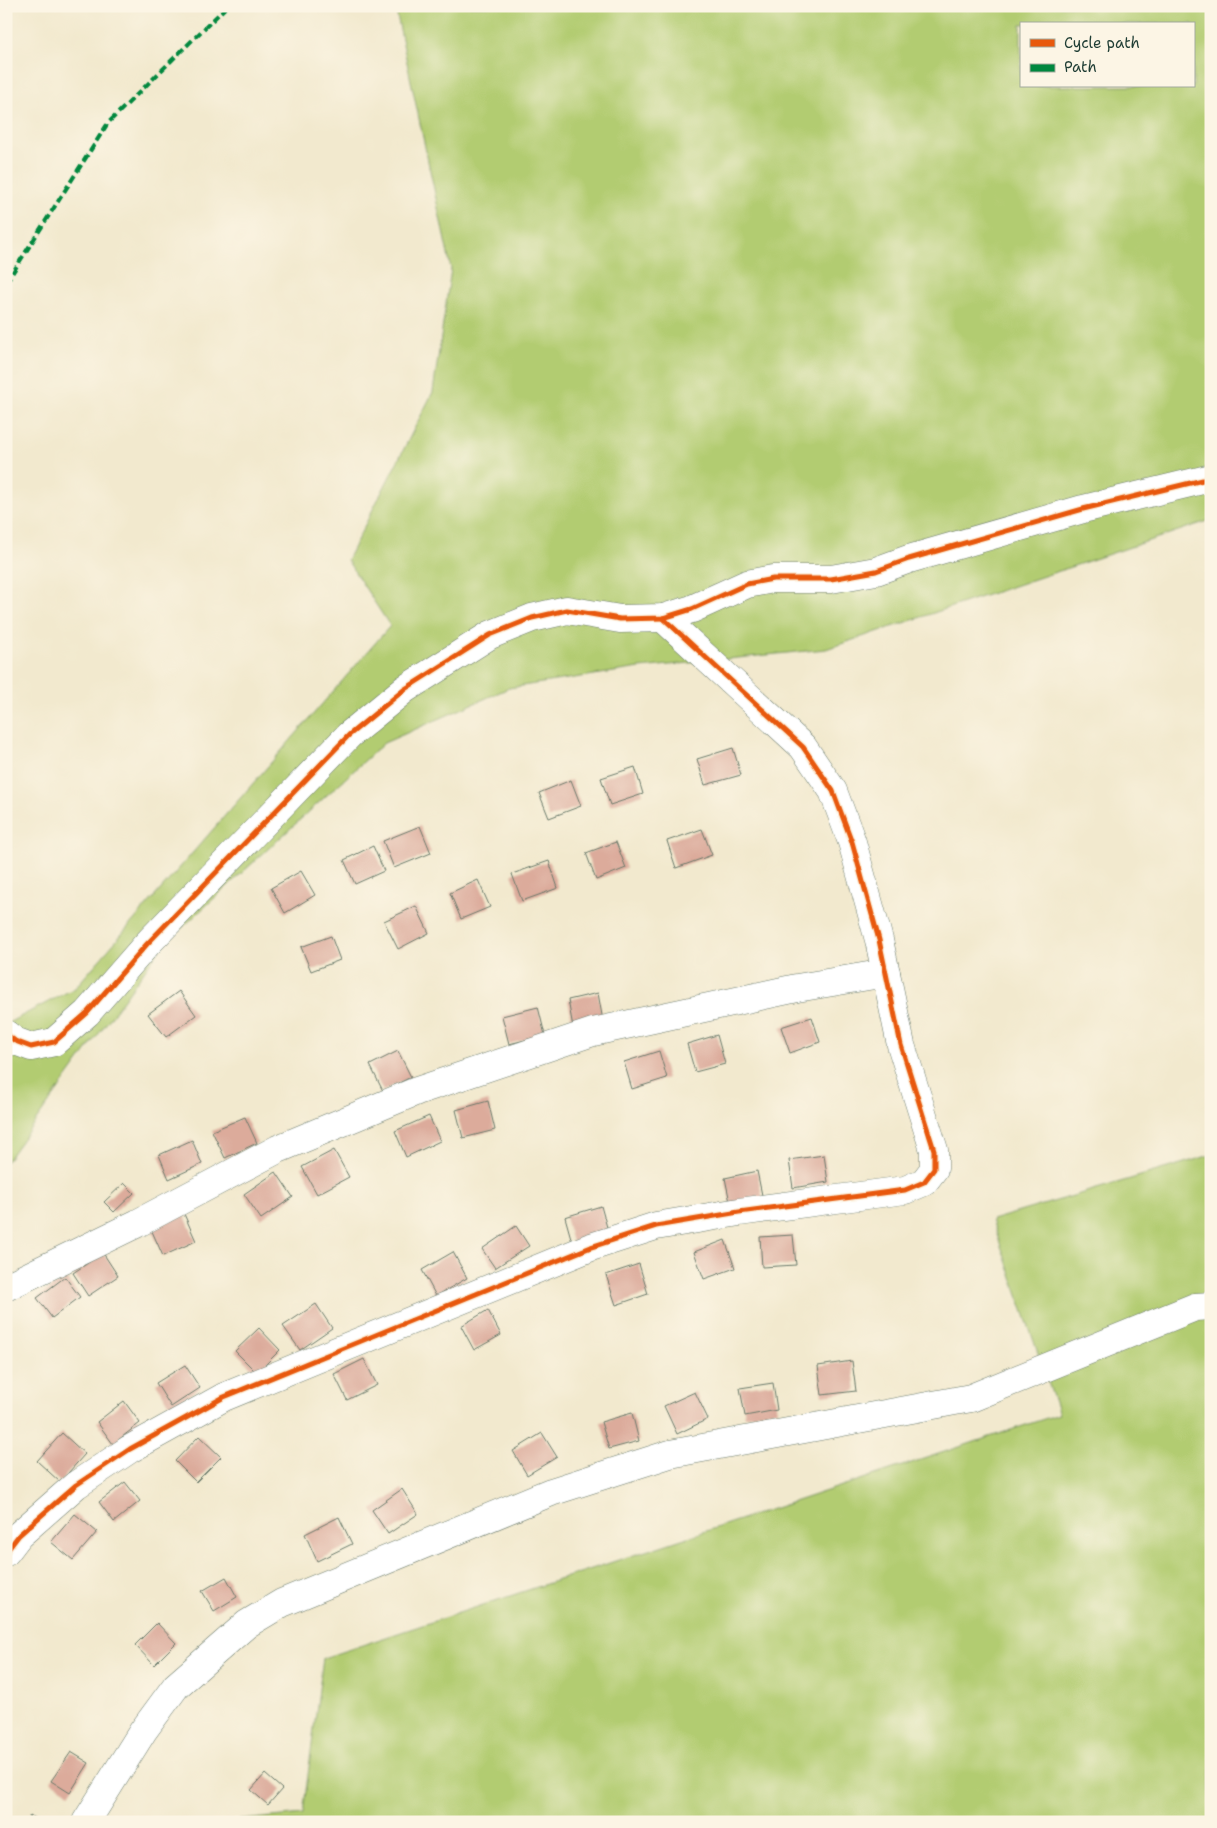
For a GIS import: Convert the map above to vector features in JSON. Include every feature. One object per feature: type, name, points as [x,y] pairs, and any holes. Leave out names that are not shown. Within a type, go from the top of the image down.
[{"type":"street","points":[[6,1034],[15,1041],[31,1047],[54,1042],[87,1013],[146,944],[349,735],[406,689],[490,635],[532,618],[567,610],[620,619],[662,618],[692,609],[747,584],[773,579],[830,579],[876,571],[909,559],[1083,509],[1211,478]]},
{"type":"street","points":[[6,1552],[20,1535],[76,1485],[130,1449],[224,1398],[592,1247],[656,1226],[739,1212],[905,1190],[924,1182],[934,1169],[934,1150],[901,1045],[886,972],[852,842],[833,791],[802,747],[662,618]]},
{"type":"street","points":[[6,1287],[138,1223],[278,1149],[417,1091],[593,1032],[797,988],[886,972]]},
{"type":"street","points":[[86,1822],[143,1731],[176,1686],[247,1624],[282,1603],[551,1492],[670,1454],[970,1398],[1194,1307],[1211,1306]]},
{"type":"green space","points":[[395,6],[1211,6],[1211,520],[826,649],[640,668],[509,688],[384,743],[163,945],[6,1162],[6,1024],[75,988],[390,626],[347,560],[433,392],[451,269]]},
{"type":"green space","points":[[1211,1155],[1211,1822],[222,1822],[303,1814],[323,1658],[1059,1414],[992,1220]]},
{"type":"building","points":[[733,748],[741,775],[705,785],[697,759]]},
{"type":"building","points":[[635,767],[643,794],[610,805],[601,778]]},
{"type":"building","points":[[571,780],[581,806],[549,818],[539,793]]},
{"type":"building","points":[[420,826],[431,853],[394,868],[383,841]]},
{"type":"building","points":[[702,829],[712,855],[676,868],[667,841]]},
{"type":"building","points":[[616,842],[626,868],[596,880],[586,853]]},
{"type":"building","points":[[373,846],[384,871],[355,884],[344,860]]},
{"type":"building","points":[[549,861],[558,888],[522,901],[512,874]]},
{"type":"building","points":[[301,871],[315,895],[285,913],[271,888]]},
{"type":"building","points":[[478,880],[490,907],[461,919],[450,893]]},
{"type":"building","points":[[416,906],[429,933],[398,949],[384,921]]},
{"type":"building","points":[[331,936],[340,960],[311,971],[301,947]]},
{"type":"building","points":[[179,991],[196,1015],[166,1037],[148,1014]]},
{"type":"building","points":[[598,993],[603,1021],[573,1027],[568,1000]]},
{"type":"building","points":[[538,1007],[545,1035],[509,1044],[502,1016]]},
{"type":"building","points":[[812,1017],[820,1042],[790,1053],[781,1027]]},
{"type":"building","points":[[717,1035],[725,1064],[695,1072],[687,1044]]},
{"type":"building","points":[[398,1051],[411,1077],[383,1091],[370,1065]]},
{"type":"building","points":[[659,1051],[667,1078],[632,1089],[624,1062]]},
{"type":"building","points":[[488,1101],[495,1130],[463,1138],[456,1110]]},
{"type":"building","points":[[429,1116],[440,1141],[406,1157],[395,1131]]},
{"type":"building","points":[[245,1117],[257,1143],[225,1158],[212,1131]]},
{"type":"building","points":[[192,1140],[202,1164],[169,1179],[159,1155]]},
{"type":"building","points":[[334,1150],[349,1177],[317,1194],[302,1167]]},
{"type":"building","points":[[824,1155],[828,1182],[793,1188],[789,1160]]},
{"type":"building","points":[[757,1171],[763,1200],[731,1207],[725,1178]]},
{"type":"building","points":[[276,1172],[293,1197],[261,1219],[244,1194]]},
{"type":"building","points":[[124,1183],[134,1193],[114,1212],[104,1202]]},
{"type":"building","points":[[601,1206],[608,1231],[572,1242],[565,1217]]},
{"type":"building","points":[[184,1214],[196,1241],[163,1256],[151,1229]]},
{"type":"building","points":[[516,1226],[529,1246],[495,1268],[482,1249]]},
{"type":"building","points":[[793,1235],[796,1265],[762,1267],[760,1237]]},
{"type":"building","points":[[725,1240],[735,1268],[704,1279],[694,1252]]},
{"type":"building","points":[[453,1252],[467,1278],[436,1296],[422,1270]]},
{"type":"building","points":[[103,1253],[118,1276],[88,1296],[73,1273]]},
{"type":"building","points":[[639,1264],[648,1294],[616,1305],[606,1275]]},
{"type":"building","points":[[65,1277],[80,1297],[52,1318],[37,1298]]},
{"type":"building","points":[[316,1304],[332,1328],[300,1350],[283,1326]]},
{"type":"building","points":[[488,1310],[501,1335],[474,1350],[461,1326]]},
{"type":"building","points":[[259,1328],[280,1350],[257,1373],[235,1351]]},
{"type":"building","points":[[364,1359],[377,1385],[347,1400],[334,1374]]},
{"type":"building","points":[[852,1361],[856,1391],[822,1395],[818,1366]]},
{"type":"building","points":[[185,1365],[200,1388],[171,1407],[156,1383]]},
{"type":"building","points":[[773,1383],[777,1410],[745,1416],[740,1388]]},
{"type":"building","points":[[695,1392],[708,1419],[677,1434],[664,1406]]},
{"type":"building","points":[[124,1401],[140,1423],[113,1444],[97,1422]]},
{"type":"building","points":[[632,1413],[639,1441],[609,1449],[601,1422]]},
{"type":"building","points":[[62,1433],[85,1454],[60,1482],[37,1461]]},
{"type":"building","points":[[542,1433],[557,1457],[527,1475],[513,1451]]},
{"type":"building","points":[[199,1436],[221,1457],[196,1482],[175,1461]]},
{"type":"building","points":[[125,1482],[140,1501],[114,1522],[99,1502]]},
{"type":"building","points":[[402,1489],[418,1514],[388,1534],[372,1510]]},
{"type":"building","points":[[75,1514],[97,1532],[73,1560],[51,1542]]},
{"type":"building","points":[[339,1517],[352,1544],[317,1561],[305,1534]]},
{"type":"building","points":[[226,1577],[237,1597],[214,1611],[202,1591]]},
{"type":"building","points":[[157,1623],[176,1643],[154,1665],[135,1645]]},
{"type":"building","points":[[71,1752],[89,1763],[70,1793],[51,1781]]},
{"type":"building","points":[[265,1774],[282,1789],[268,1805],[251,1790]]},
{"type":"building","points":[[30,1815],[42,1822],[26,1822]]},
{"type":"marked path","points":[[6,283],[108,123],[227,6]]},
{"type":"cycle path","points":[[6,1034],[15,1041],[31,1047],[54,1042],[87,1013],[147,944],[349,735],[405,689],[490,635],[532,618],[567,610],[620,619],[663,618],[692,609],[747,584],[773,579],[831,579],[876,571],[909,559],[1083,509],[1211,478]]},
{"type":"cycle path","points":[[6,1552],[19,1535],[76,1485],[130,1449],[224,1397],[591,1247],[656,1226],[739,1212],[905,1190],[924,1182],[934,1169],[934,1150],[901,1045],[879,940],[852,842],[833,791],[803,747],[663,618]]}]
